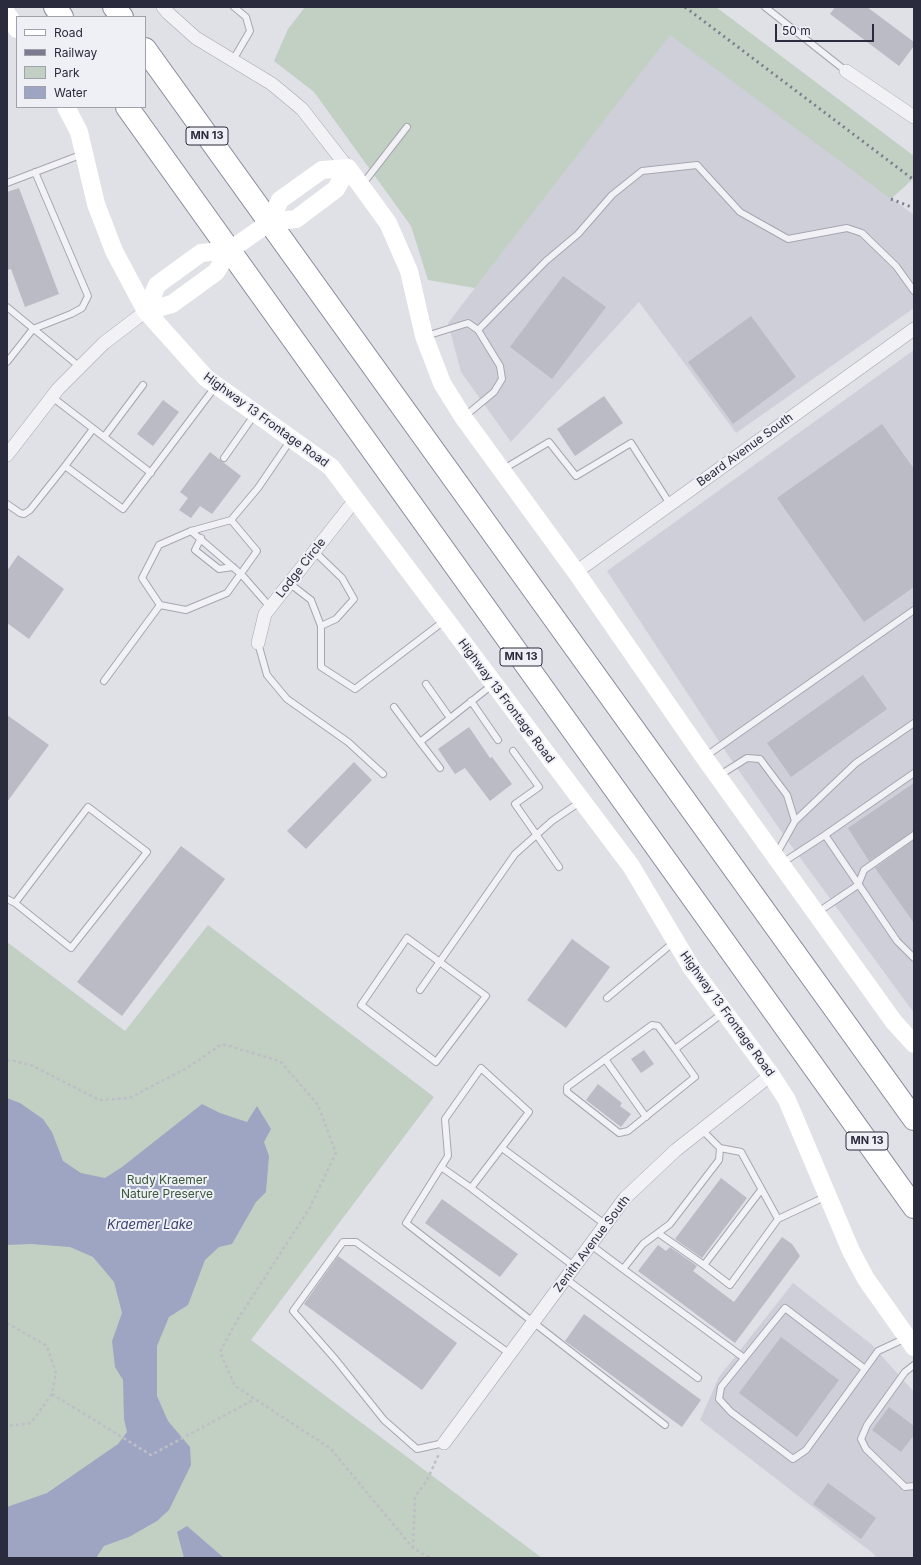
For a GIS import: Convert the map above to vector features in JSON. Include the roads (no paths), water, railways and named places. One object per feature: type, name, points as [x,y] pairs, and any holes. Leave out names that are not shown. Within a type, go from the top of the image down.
[{"type":"highway","points":[[55,7],[61,16]]},
{"type":"highway","points":[[114,7],[121,16]]},
{"type":"highway","name":"MN 13","points":[[146,50],[914,1119]]},
{"type":"highway","name":"MN 13","points":[[128,108],[914,1207]]},
{"type":"street","points":[[164,7],[196,38],[272,84],[302,109],[388,223],[410,278],[424,336],[442,383],[463,417],[576,572],[704,757],[894,1022],[914,1044]]},
{"type":"street","points":[[7,14],[16,28]]},
{"type":"street","points":[[846,71],[914,117]]},
{"type":"street","name":"Highway 13 Frontage Road","points":[[67,108],[79,132],[96,204],[114,251],[146,311],[206,378],[331,467],[631,866],[691,967],[772,1075],[787,1100],[851,1251],[866,1279],[912,1337]]},
{"type":"street","points":[[270,222],[280,200],[322,170],[348,168]]},
{"type":"street","points":[[7,455],[52,396],[104,343],[146,311],[172,304],[216,272],[230,250],[270,222],[296,219],[336,189],[348,168]]},
{"type":"street","points":[[146,311],[157,285],[201,252],[230,250]]},
{"type":"street","name":"Beard Avenue South","points":[[576,572],[914,329]]},
{"type":"street","name":"Lodge Circle","points":[[258,643],[265,614],[270,606],[355,500]]},
{"type":"street","name":"Zenith Avenue South","points":[[444,1443],[625,1198],[676,1150],[772,1075]]},
{"type":"lane","points":[[232,61],[250,31],[246,17],[234,7]]},
{"type":"lane","points":[[765,7],[846,71]]},
{"type":"lane","points":[[361,186],[406,127]]},
{"type":"lane","points":[[7,183],[85,153]]},
{"type":"lane","points":[[478,330],[537,270],[578,234],[612,195],[642,171],[697,165],[740,212],[788,239],[847,228],[862,233],[896,266],[914,291]]},
{"type":"lane","points":[[7,362],[33,329],[82,308],[88,296],[35,172]]},
{"type":"lane","points":[[7,307],[80,367]]},
{"type":"lane","points":[[424,336],[468,323],[478,330],[500,366],[502,379],[494,392],[463,417]]},
{"type":"lane","points":[[104,437],[143,385]]},
{"type":"lane","points":[[65,466],[123,509],[216,385]]},
{"type":"lane","points":[[52,396],[150,473]]},
{"type":"lane","points":[[224,458],[256,413]]},
{"type":"lane","points":[[7,504],[20,513],[24,514],[30,510],[93,429]]},
{"type":"lane","points":[[231,520],[257,551],[242,575],[227,593],[186,610],[160,605],[142,578],[159,545],[191,531],[231,520],[258,488],[292,439]]},
{"type":"lane","points":[[501,471],[549,442],[576,476],[631,443],[670,504]]},
{"type":"lane","points":[[191,531],[201,538],[242,575],[270,606]]},
{"type":"lane","points":[[201,538],[194,550],[219,569],[233,567]]},
{"type":"lane","points":[[314,551],[342,578],[354,599],[336,619],[320,626]]},
{"type":"lane","points":[[289,583],[311,600],[320,626],[321,667],[355,689],[446,620]]},
{"type":"lane","points":[[104,681],[160,605]]},
{"type":"lane","points":[[704,757],[914,610]]},
{"type":"lane","points":[[258,643],[267,675],[287,699],[348,742],[383,774]]},
{"type":"lane","points":[[426,684],[450,718]]},
{"type":"lane","points":[[420,742],[493,684]]},
{"type":"lane","points":[[471,702],[498,740]]},
{"type":"lane","points":[[394,707],[440,768]]},
{"type":"lane","points":[[778,860],[795,821],[856,763],[914,723]]},
{"type":"lane","points":[[513,751],[539,787],[515,804],[559,867]]},
{"type":"lane","points":[[718,776],[747,758],[760,759],[787,795],[795,821]]},
{"type":"lane","points":[[778,860],[825,836],[914,773]]},
{"type":"lane","points":[[420,990],[514,854],[581,801]]},
{"type":"lane","points":[[7,899],[15,903],[71,948],[147,852],[88,807],[15,903]]},
{"type":"lane","points":[[816,913],[858,885],[864,870],[914,835]]},
{"type":"lane","points":[[825,836],[897,941],[914,958]]},
{"type":"lane","points":[[407,938],[440,962],[486,996],[436,1062],[361,1005],[407,938]]},
{"type":"lane","points":[[607,998],[675,941]]},
{"type":"lane","points":[[675,1049],[724,1012]]},
{"type":"lane","points":[[652,1025],[658,1026],[675,1049],[695,1077],[628,1132],[619,1133],[567,1092],[567,1087],[652,1025]]},
{"type":"lane","points":[[605,1059],[646,1117]]},
{"type":"lane","points":[[471,1188],[529,1112],[481,1068],[445,1119],[448,1156],[406,1223],[665,1425]]},
{"type":"lane","points":[[702,1130],[720,1148],[741,1152],[778,1219]]},
{"type":"lane","points":[[502,1148],[606,1225]]},
{"type":"lane","points":[[623,1269],[643,1244],[670,1224],[719,1160],[720,1148]]},
{"type":"lane","points":[[441,1167],[575,1267]]},
{"type":"lane","points":[[704,1265],[761,1190]]},
{"type":"lane","points":[[658,1233],[730,1285],[778,1219],[828,1196]]},
{"type":"lane","points":[[444,1443],[417,1449],[384,1420],[336,1360],[293,1310],[343,1242],[356,1242],[510,1354]]},
{"type":"lane","points":[[591,1245],[744,1358]]},
{"type":"lane","points":[[566,1279],[698,1378]]},
{"type":"lane","points":[[865,1369],[785,1308],[721,1387],[719,1398],[731,1412],[793,1459],[806,1450],[865,1369],[878,1351],[912,1337]]},
{"type":"lane","points":[[914,1365],[905,1372],[867,1425],[861,1439],[866,1449],[906,1486],[914,1486]]},
{"type":"water","name":"Kraemer Lake","points":[[7,1098],[20,1103],[43,1119],[52,1132],[63,1161],[81,1173],[105,1178],[122,1167],[202,1104],[220,1113],[247,1122],[257,1106],[271,1129],[264,1142],[269,1156],[266,1192],[256,1202],[232,1244],[219,1247],[205,1260],[188,1305],[169,1317],[157,1346],[157,1396],[168,1421],[190,1447],[191,1465],[169,1510],[157,1521],[129,1537],[104,1546],[96,1558],[7,1558],[7,1507],[47,1493],[118,1444],[127,1432],[124,1419],[123,1380],[115,1367],[112,1341],[122,1313],[114,1282],[93,1257],[70,1247],[31,1244],[7,1245]]},
{"type":"water","points":[[187,1526],[224,1558],[184,1558],[177,1532]]},
{"type":"railway","points":[[685,7],[914,180]]},
{"type":"railway","points":[[891,199],[914,208]]},
{"type":"park label","name":"Rudy Kraemer Nature Preserve","points":[[167,1187]]}]
